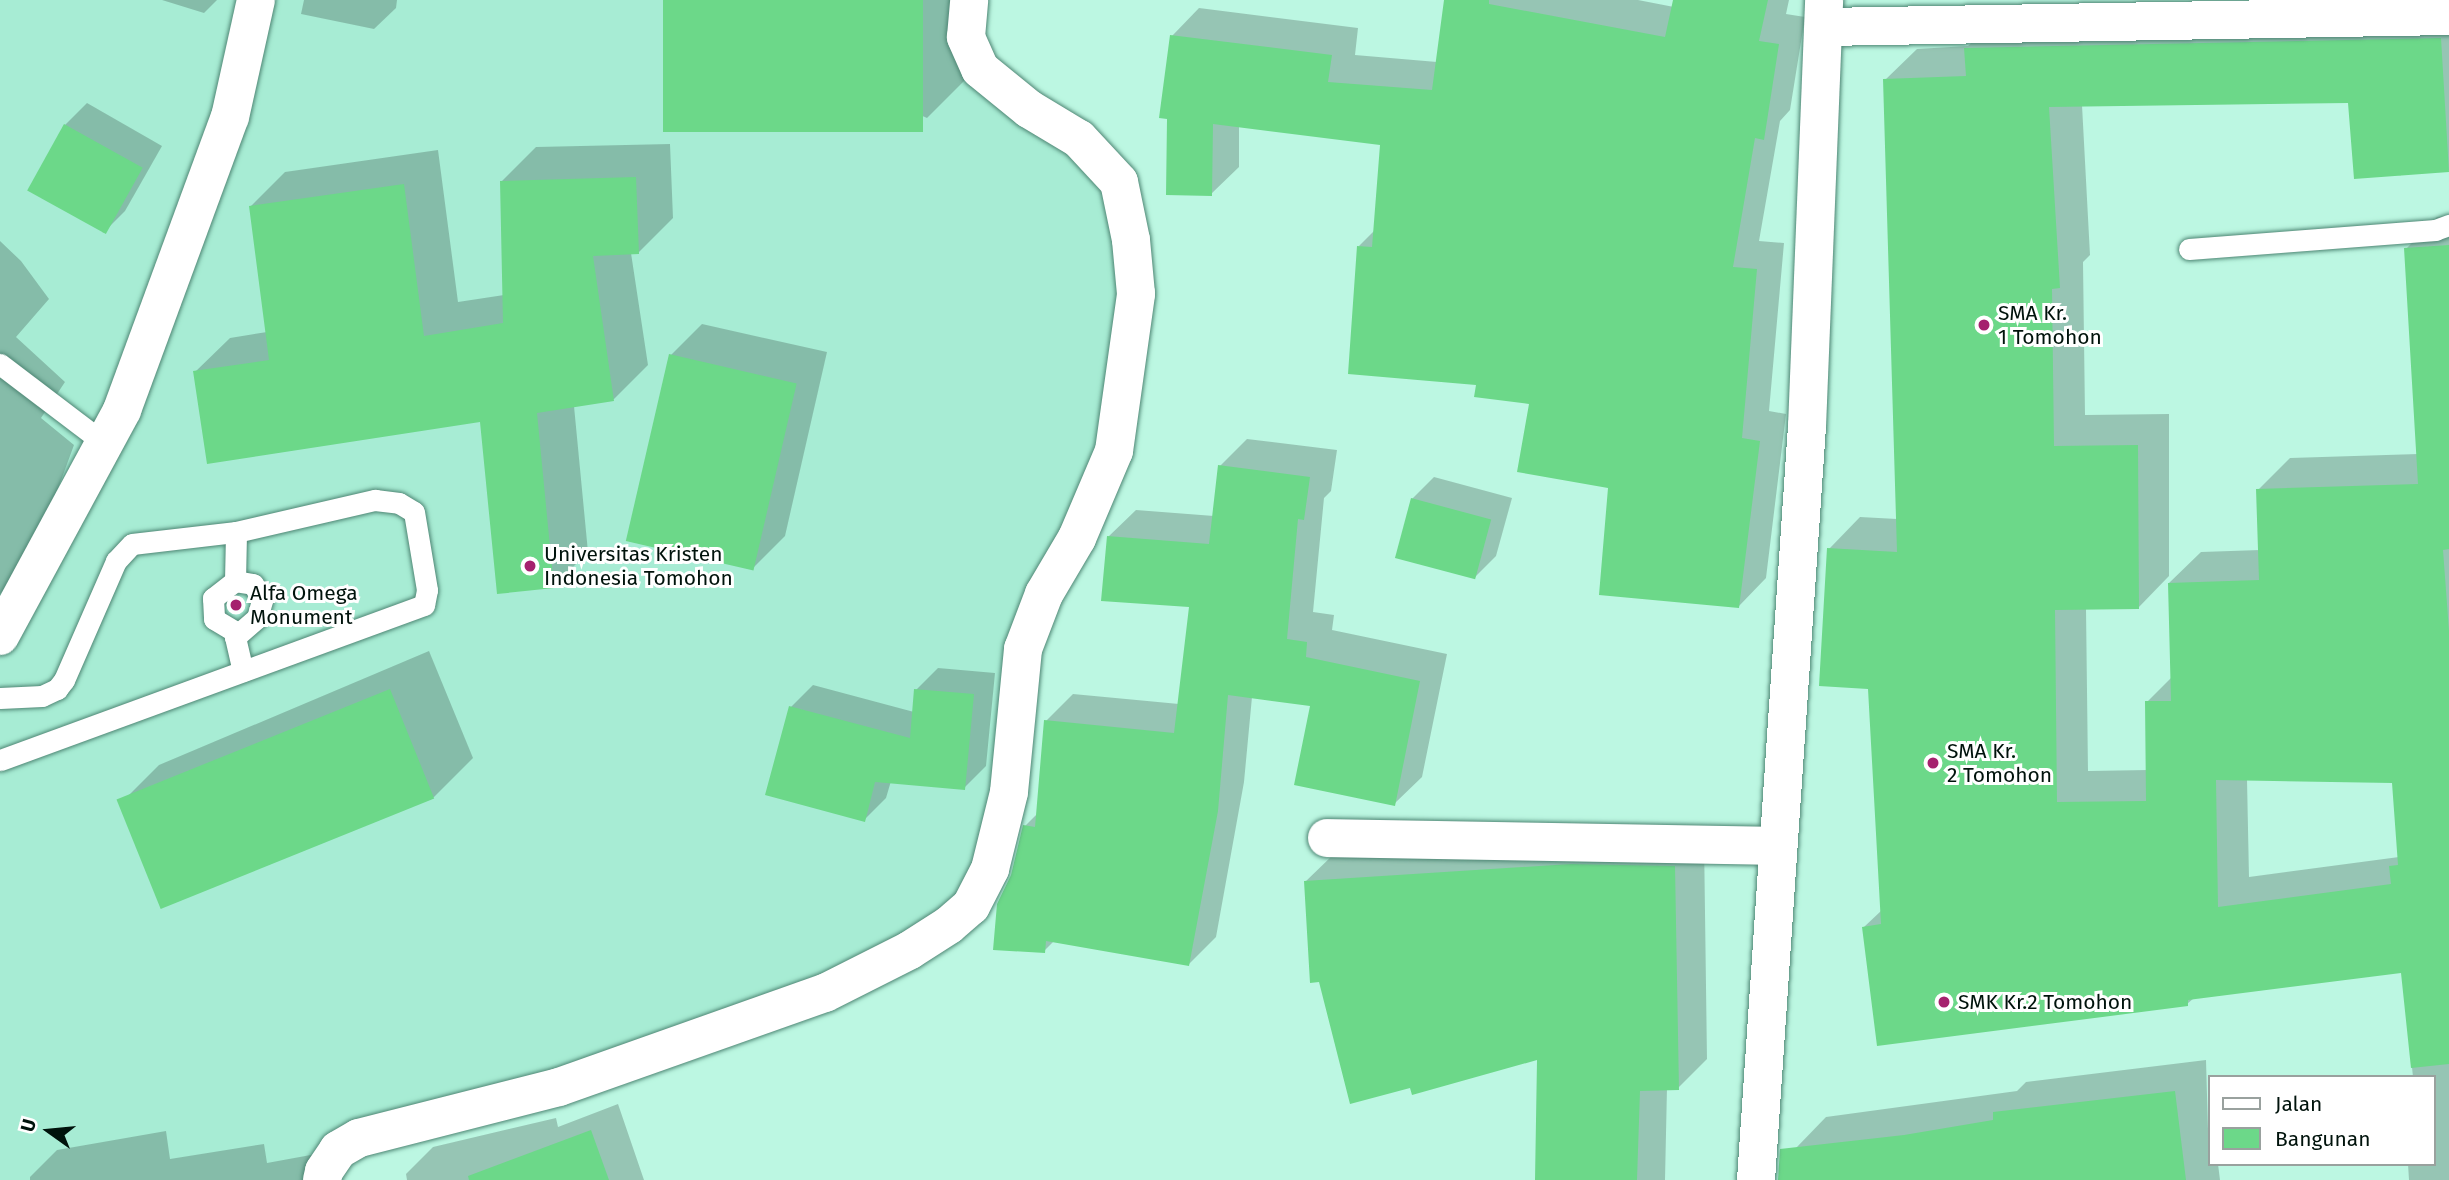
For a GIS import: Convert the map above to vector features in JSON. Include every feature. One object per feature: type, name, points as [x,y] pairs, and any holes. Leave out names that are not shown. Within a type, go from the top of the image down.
[{"type":"street","points":[[0,636],[122,410],[230,117],[256,0]]},
{"type":"street","points":[[322,1180],[324,1171],[338,1150],[359,1138],[559,1087],[813,998],[910,950],[950,925],[971,906],[989,869],[1009,792],[1023,649],[1044,594],[1077,538],[1114,451],[1136,294],[1132,240],[1119,182],[1079,139],[1029,108],[979,69],[966,37],[969,0]]},
{"type":"street","points":[[1756,1180],[1807,427],[1824,13],[2449,16]]},
{"type":"street","points":[[1327,838],[1777,846]]},
{"type":"lane","points":[[2189,249],[2435,230],[2449,225]]},
{"type":"lane","points":[[0,364],[104,443]]},
{"type":"lane","points":[[0,698],[43,696],[57,689],[64,680],[116,561],[126,547],[236,532],[375,500],[399,503],[414,512],[427,590],[424,605],[0,760]]},
{"type":"lane","points":[[235,581],[236,532]]},
{"type":"lane","points":[[235,637],[257,618],[262,600],[253,584],[235,581],[214,598],[214,619],[234,631],[235,637],[243,671]]},
{"type":"shaded area","name":"Universitas Kristen Indonesia Tomohon","points":[[0,0],[969,0],[966,37],[1119,182],[1128,360],[1044,594],[990,869],[910,950],[359,1138],[326,1180],[0,1180]]},
{"type":"building","points":[[663,0],[923,0],[923,132],[663,132]]},
{"type":"building","points":[[1444,0],[1489,0],[1489,4],[1665,37],[1673,0],[1768,0],[1759,41],[1779,44],[1764,140],[1755,138],[1733,267],[1757,269],[1742,438],[1760,441],[1739,608],[1599,595],[1608,488],[1517,472],[1529,404],[1474,397],[1476,385],[1348,374],[1357,246],[1372,247],[1380,145],[1213,124],[1212,196],[1166,195],[1167,119],[1159,118],[1170,35],[1332,55],[1328,82],[1432,90]]},
{"type":"building","points":[[2441,38],[2449,172],[2354,179],[2348,103],[2049,107],[2060,288],[2052,289],[2054,446],[2138,445],[2139,609],[2055,610],[2057,802],[2146,801],[2145,701],[2171,701],[2168,583],[2259,580],[2256,489],[2418,484],[2404,248],[2449,245],[2449,549],[2443,550],[2449,631],[2449,1064],[2411,1068],[2401,973],[2188,1000],[2188,1006],[1877,1046],[1862,927],[1881,924],[1868,689],[1819,686],[1827,548],[1897,552],[1883,79],[1966,76],[1964,48]],"holes":[[[2216,780],[2392,783],[2398,865],[2389,866],[2391,884],[2218,907]]]},
{"type":"building","points":[[64,124],[143,168],[106,234],[27,190]]},
{"type":"building","points":[[636,177],[639,254],[593,256],[614,401],[537,413],[554,588],[497,594],[480,422],[207,464],[193,371],[269,360],[249,206],[404,184],[424,336],[503,323],[500,181]]},
{"type":"building","points":[[669,354],[797,383],[753,571],[626,541]]},
{"type":"building","points":[[1218,465],[1310,477],[1304,520],[1298,519],[1287,639],[1307,642],[1306,657],[1420,681],[1395,806],[1294,785],[1310,706],[1228,695],[1218,811],[1189,966],[1046,941],[1045,953],[993,950],[997,904],[1011,875],[1023,825],[1035,827],[1044,720],[1174,733],[1189,607],[1101,601],[1107,536],[1209,544]]},
{"type":"building","points":[[1411,498],[1491,519],[1475,579],[1395,558]]},
{"type":"building","points":[[390,689],[434,798],[161,909],[116,800]]},
{"type":"building","points":[[914,689],[974,694],[965,790],[875,782],[865,822],[765,795],[789,706],[910,738]]},
{"type":"building","points":[[1571,864],[1675,866],[1679,1090],[1640,1091],[1637,1180],[1535,1180],[1537,1060],[1412,1095],[1410,1088],[1350,1104],[1319,982],[1310,983],[1304,881]]},
{"type":"building","points":[[2175,1091],[2186,1180],[1778,1180],[1780,1149],[1904,1135],[1993,1120],[1993,1112]]},
{"type":"building","points":[[591,1130],[609,1180],[469,1180],[468,1176]]},
{"type":"place","name":"SMA Kr. 1 Tomohon","points":[[1984,325]]},
{"type":"place","name":"Universitas Kristen Indonesia Tomohon","points":[[530,566]]},
{"type":"place","name":"Alfa Omega Monument","points":[[236,605]]},
{"type":"place","name":"SMA Kr. 2 Tomohon","points":[[1933,763]]},
{"type":"place","name":"SMK Kr.2 Tomohon","points":[[1944,1002]]}]
